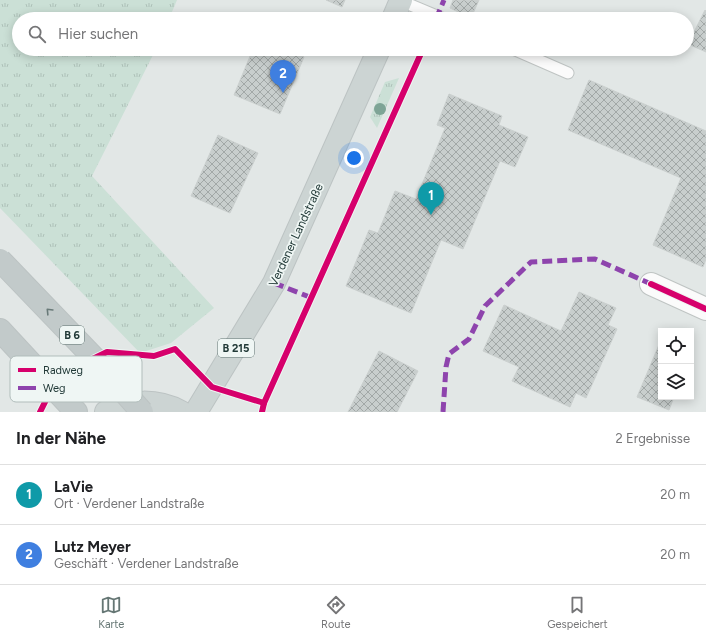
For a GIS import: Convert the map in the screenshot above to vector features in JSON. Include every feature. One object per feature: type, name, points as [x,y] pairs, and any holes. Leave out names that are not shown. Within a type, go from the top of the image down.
[{"type":"highway","name":"B 6","points":[[0,260],[92,356]]},
{"type":"highway","points":[[0,330],[24,356]]},
{"type":"highway","points":[[67,402],[76,412]]},
{"type":"highway","name":"B 6","points":[[133,402],[142,412]]},
{"type":"main road","name":"Verdener Landstraße","points":[[196,412],[274,283],[377,56]]},
{"type":"main road","points":[[142,401],[170,406],[181,412]]},
{"type":"main road","points":[[106,412],[120,405],[139,402]]},
{"type":"street","points":[[651,284],[706,309]]},
{"type":"lane","points":[[398,7],[417,12]]},
{"type":"lane","points":[[529,56],[568,73]]},
{"type":"green space","points":[[0,0],[177,0],[172,12],[12,12],[12,56],[152,56],[92,176],[214,308],[171,343],[140,353],[0,208]]},
{"type":"green space","points":[[399,78],[377,128],[370,117],[385,82]]},
{"type":"building","points":[[326,0],[345,0],[342,7]]},
{"type":"building","points":[[453,0],[479,0],[474,12],[458,12],[450,8]]},
{"type":"building","points":[[705,10],[706,52],[694,47],[694,32]]},
{"type":"building","points":[[250,56],[304,57],[280,114],[234,95]]},
{"type":"building","points":[[589,80],[706,131],[706,259],[703,267],[653,245],[681,178],[568,130]]},
{"type":"building","points":[[449,94],[502,116],[499,125],[528,137],[515,167],[500,161],[463,249],[441,240],[411,313],[346,286],[369,230],[378,233],[395,191],[416,199],[445,128],[437,125]]},
{"type":"building","points":[[218,135],[258,153],[230,213],[191,196]]},
{"type":"building","points":[[579,292],[616,308],[608,325],[617,329],[586,398],[576,393],[570,407],[512,381],[519,367],[483,351],[504,305],[561,331]]},
{"type":"building","points":[[658,347],[658,400],[673,400],[669,410],[637,397]]},
{"type":"building","points":[[379,351],[418,371],[397,412],[348,412]]},
{"type":"marked path","points":[[439,12],[444,0]]},
{"type":"marked path","points":[[443,412],[446,367],[449,354],[469,339],[485,306],[531,262],[595,259],[651,284]]},
{"type":"marked path","points":[[274,283],[312,298]]},
{"type":"cycle path","points":[[262,412],[264,403],[420,56]]},
{"type":"cycle path","points":[[651,284],[706,309]]},
{"type":"cycle path","points":[[99,356],[107,352],[154,356],[175,349],[212,387],[264,403]]},
{"type":"cycle path","points":[[40,412],[45,402]]},
{"type":"place","name":"Lutz Meyer","points":[[283,93]]},
{"type":"place","name":"LaVie","points":[[431,215]]}]
